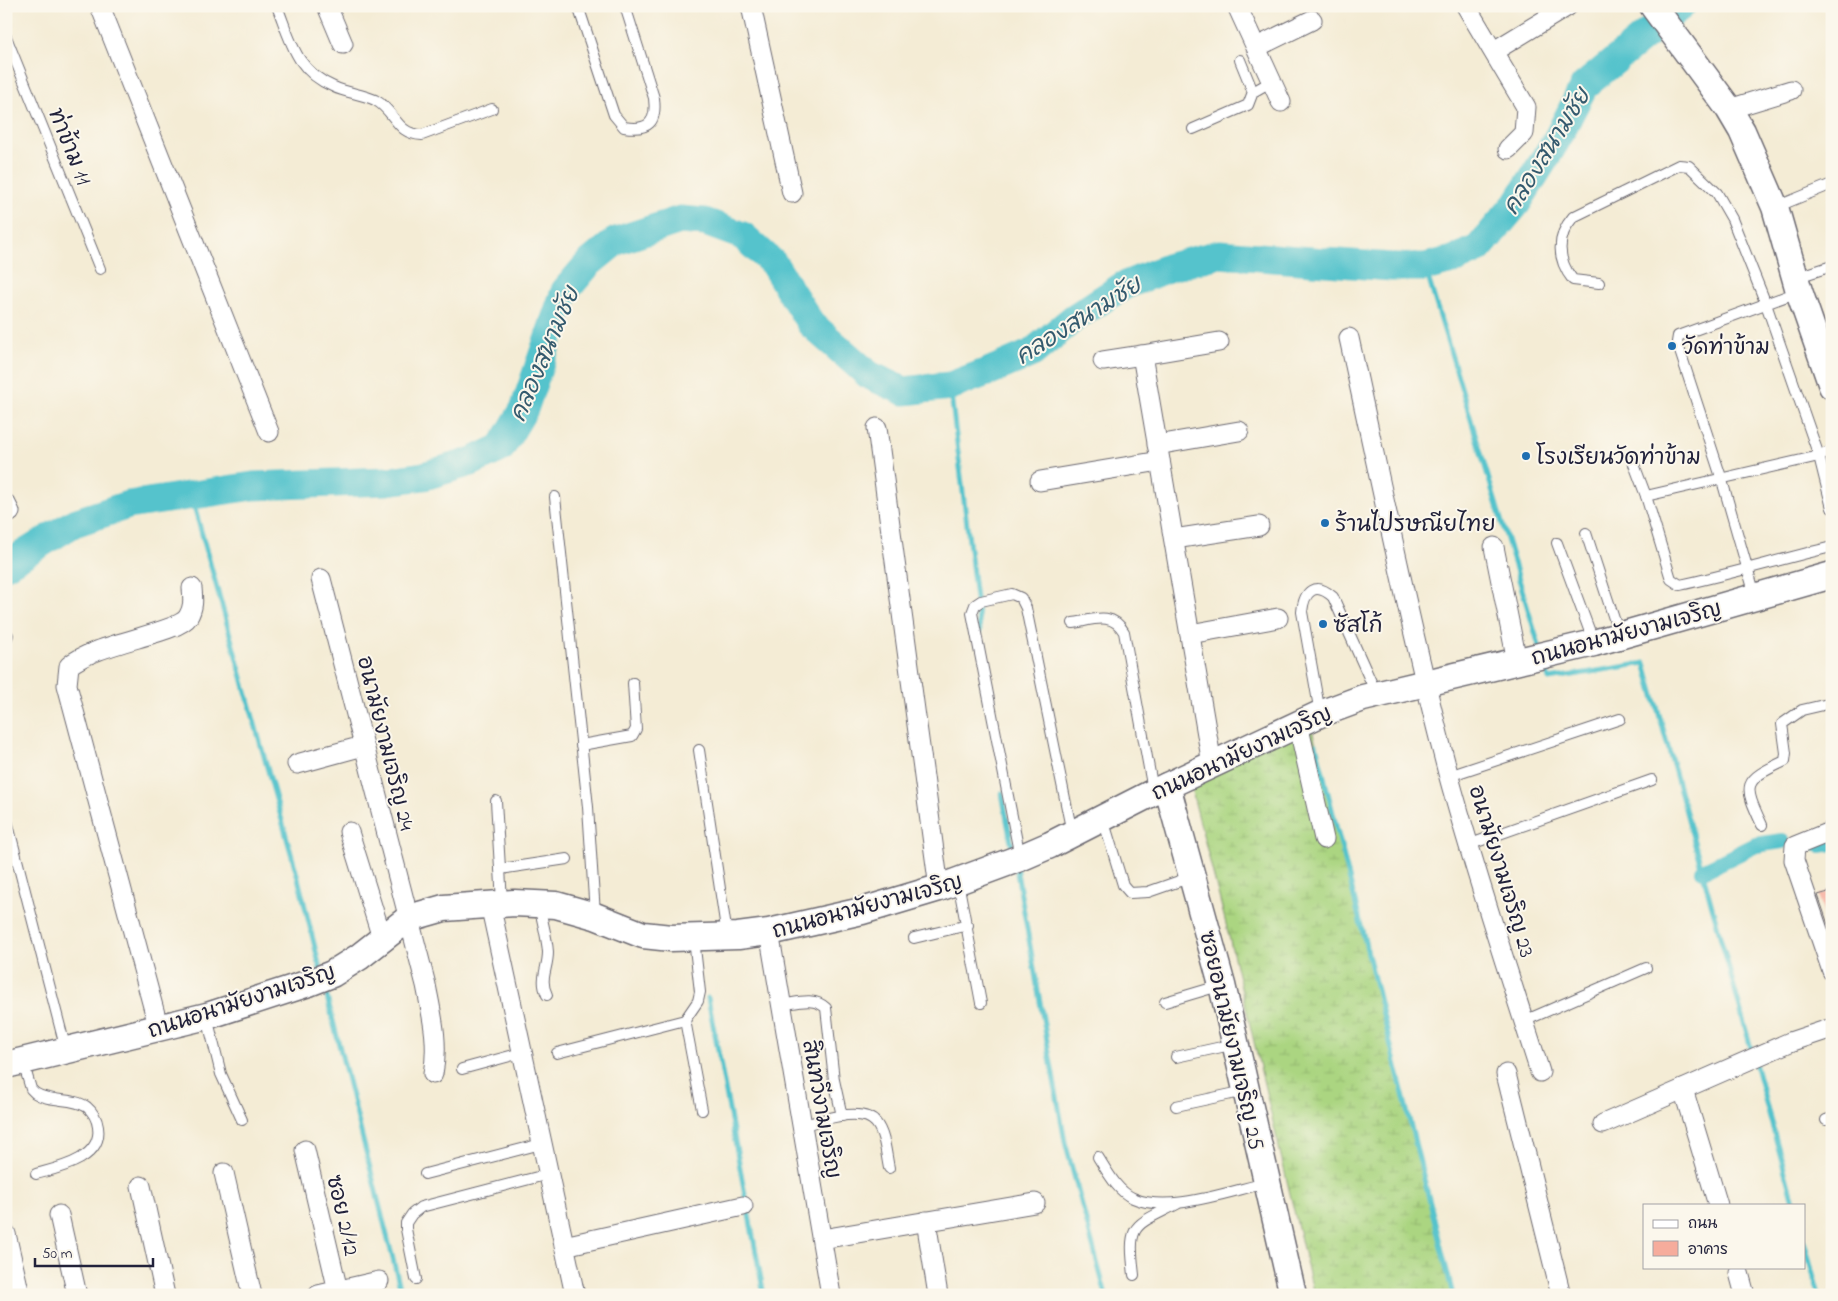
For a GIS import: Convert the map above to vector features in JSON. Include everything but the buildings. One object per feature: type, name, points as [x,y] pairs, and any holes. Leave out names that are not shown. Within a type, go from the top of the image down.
[{"type":"street","points":[[100,6],[269,432]]},
{"type":"street","points":[[327,6],[342,44]]},
{"type":"street","points":[[751,6],[792,193]]},
{"type":"street","points":[[1237,6],[1281,102]]},
{"type":"street","points":[[1466,6],[1526,107],[1524,133],[1508,149]]},
{"type":"street","points":[[1494,51],[1568,6]]},
{"type":"street","points":[[1654,6],[1723,101],[1757,164],[1775,207],[1797,285],[1832,386]]},
{"type":"street","points":[[1257,47],[1312,20]]},
{"type":"street","points":[[1723,101],[1792,90]]},
{"type":"street","name":"อนามัยงามเจริญ 23","points":[[1349,338],[1425,682],[1449,776],[1468,845],[1540,1072]]},
{"type":"street","points":[[1103,361],[1219,342]]},
{"type":"street","points":[[1142,355],[1212,764]]},
{"type":"street","points":[[877,428],[949,885]]},
{"type":"street","points":[[1040,481],[1159,453],[1239,431]]},
{"type":"street","points":[[1174,539],[1259,526]]},
{"type":"street","points":[[1494,547],[1534,657]]},
{"type":"street","name":"ถนนอนามัยงามเจริญ","points":[[14,1063],[207,1016],[320,978],[360,957],[409,918],[444,908],[496,904],[556,905],[595,916],[643,935],[671,938],[727,937],[769,932],[862,911],[949,885],[1020,858],[1309,719],[1377,694],[1594,643],[1832,575]]},
{"type":"street","name":"อนามัยงามเจริญ 24","points":[[321,579],[409,918],[435,1028],[437,1052],[433,1074]]},
{"type":"street","points":[[159,1029],[67,685],[69,666],[76,659],[92,651],[174,627],[187,619],[193,606],[192,588]]},
{"type":"street","points":[[1190,634],[1278,618]]},
{"type":"street","points":[[1309,719],[1324,839]]},
{"type":"street","points":[[297,764],[363,746]]},
{"type":"street","name":"ซอยอนามัยงามเจริญ 25","points":[[1160,789],[1193,876],[1222,985],[1293,1295]]},
{"type":"street","points":[[349,832],[382,938]]},
{"type":"street","points":[[1832,832],[1795,846],[1794,860],[1832,971]]},
{"type":"street","points":[[496,904],[521,1053],[575,1295]]},
{"type":"street","name":"สินทวีงามเจริญ","points":[[769,932],[831,1295]]},
{"type":"street","points":[[1603,1124],[1774,1050],[1832,1028]]},
{"type":"street","points":[[1506,1074],[1561,1295]]},
{"type":"street","points":[[1683,1089],[1718,1204]]},
{"type":"street","name":"ซอย 2/12","points":[[305,1150],[338,1293]]},
{"type":"street","points":[[224,1173],[252,1295]]},
{"type":"street","points":[[141,1186],[165,1295]]},
{"type":"street","points":[[822,1238],[1035,1203]]},
{"type":"street","points":[[564,1246],[743,1206]]},
{"type":"street","points":[[59,1215],[77,1295]]},
{"type":"street","points":[[926,1220],[938,1295]]},
{"type":"street","points":[[6,1234],[9,1258],[20,1295]]},
{"type":"street","points":[[1739,1273],[1745,1295]]},
{"type":"street","points":[[318,1295],[338,1293],[379,1281]]},
{"type":"lane","points":[[277,6],[302,65],[316,79],[336,88],[374,100],[385,108],[401,128],[411,134],[422,135],[492,109]]},
{"type":"lane","points":[[578,6],[614,115],[624,128],[635,129],[644,127],[651,122],[656,112],[654,98],[625,6]]},
{"type":"lane","name":"ท่าข้าม 11","points":[[6,38],[100,269]]},
{"type":"lane","points":[[1240,60],[1254,92]]},
{"type":"lane","points":[[1193,129],[1248,105],[1254,92],[1272,81]]},
{"type":"lane","points":[[1599,283],[1573,280],[1565,270],[1559,248],[1566,226],[1573,217],[1670,169],[1679,165],[1689,166],[1717,193],[1732,219],[1766,304],[1819,456],[1832,508]]},
{"type":"lane","points":[[1775,207],[1832,184]]},
{"type":"lane","points":[[1756,596],[1746,567],[1722,477],[1677,342],[1678,336],[1766,304],[1832,266]]},
{"type":"lane","points":[[1646,496],[1819,456],[1832,451]]},
{"type":"lane","points":[[1632,459],[1646,496],[1671,580],[1674,583],[1680,585],[1712,578],[1746,567],[1832,547]]},
{"type":"lane","points":[[555,497],[581,745],[595,916]]},
{"type":"lane","points":[[1586,533],[1620,636]]},
{"type":"lane","points":[[1557,543],[1594,643]]},
{"type":"lane","points":[[1309,719],[1302,612],[1303,601],[1307,593],[1316,589],[1326,590],[1333,597],[1377,694]]},
{"type":"lane","points":[[1020,858],[972,613],[976,605],[981,601],[1012,594],[1020,598],[1026,608],[1072,834]]},
{"type":"lane","points":[[1073,623],[1111,618],[1118,622],[1124,632],[1160,789]]},
{"type":"lane","points":[[581,745],[632,736],[636,729],[634,683]]},
{"type":"lane","points":[[1762,825],[1748,795],[1748,785],[1753,778],[1784,761],[1786,753],[1782,724],[1802,710],[1832,703]]},
{"type":"lane","points":[[1449,776],[1620,719]]},
{"type":"lane","points":[[699,750],[727,937]]},
{"type":"lane","points":[[1468,845],[1652,780]]},
{"type":"lane","points":[[496,801],[500,869],[496,904]]},
{"type":"lane","points":[[6,817],[66,1050]]},
{"type":"lane","points":[[1102,818],[1123,885],[1130,893],[1148,892],[1193,876]]},
{"type":"lane","points":[[500,869],[567,858]]},
{"type":"lane","points":[[949,885],[968,925],[981,1003]]},
{"type":"lane","points":[[539,904],[548,953],[542,978],[547,995]]},
{"type":"lane","points":[[914,938],[968,925]]},
{"type":"lane","points":[[557,1053],[685,1020],[698,1001],[700,992],[694,938]]},
{"type":"lane","points":[[1524,1021],[1646,968]]},
{"type":"lane","points":[[1165,1002],[1222,985]]},
{"type":"lane","points":[[780,1005],[812,1001],[820,1002],[826,1008],[834,1080],[842,1116]]},
{"type":"lane","points":[[207,1016],[220,1074],[242,1120]]},
{"type":"lane","points":[[685,1020],[702,1110]]},
{"type":"lane","points":[[1176,1057],[1236,1044]]},
{"type":"lane","points":[[462,1068],[521,1053]]},
{"type":"lane","points":[[14,1063],[35,1093],[87,1107],[95,1116],[98,1125],[99,1136],[94,1145],[76,1161],[36,1174]]},
{"type":"lane","points":[[1176,1106],[1246,1091]]},
{"type":"lane","points":[[801,1126],[842,1116],[863,1114],[877,1124],[889,1168]]},
{"type":"lane","points":[[425,1174],[542,1144]]},
{"type":"lane","points":[[1098,1157],[1118,1187],[1132,1198],[1165,1203],[1182,1202],[1267,1182]]},
{"type":"lane","points":[[416,1279],[406,1229],[406,1223],[412,1214],[421,1207],[549,1174]]},
{"type":"lane","points":[[1134,1275],[1131,1238],[1135,1229],[1144,1221],[1182,1202]]},
{"type":"green space","points":[[1309,717],[1453,1295],[1314,1295],[1227,928],[1188,776]]},
{"type":"waterway","name":"คลองสนามชัย","points":[[6,565],[74,523],[128,505],[253,486],[388,481],[424,476],[471,462],[501,448],[524,409],[565,291],[588,264],[616,241],[680,220],[705,222],[743,236],[773,263],[811,324],[869,375],[904,391],[950,386],[1032,353],[1074,318],[1123,286],[1170,267],[1219,254],[1392,267],[1425,267],[1453,260],[1478,249],[1517,203],[1556,141],[1584,86],[1681,6]]},
{"type":"waterway","points":[[1425,267],[1540,649]]},
{"type":"waterway","points":[[950,386],[980,631]]},
{"type":"waterway","points":[[191,495],[298,878],[321,972]]},
{"type":"waterway","points":[[1544,662],[1549,679],[1645,663],[1794,1204]]},
{"type":"waterway","points":[[1316,745],[1453,1295]]},
{"type":"waterway","points":[[1002,793],[1013,853]]},
{"type":"waterway","points":[[1703,871],[1756,845],[1782,841]]},
{"type":"waterway","points":[[1820,845],[1832,843]]},
{"type":"waterway","points":[[1016,867],[1065,1142],[1106,1295]]},
{"type":"waterway","points":[[324,985],[402,1295]]},
{"type":"waterway","points":[[708,998],[764,1295]]},
{"type":"waterway","points":[[1806,1248],[1819,1295]]},
{"type":"place","name":"วัดท่าข้าม","points":[[1672,346]]},
{"type":"place","name":"โรงเรียนวัดท่าข้าม","points":[[1526,456]]},
{"type":"place","name":"ร้านไปรษณียไทย","points":[[1325,523]]},
{"type":"place","name":"ซัสโก้","points":[[1323,624]]}]
